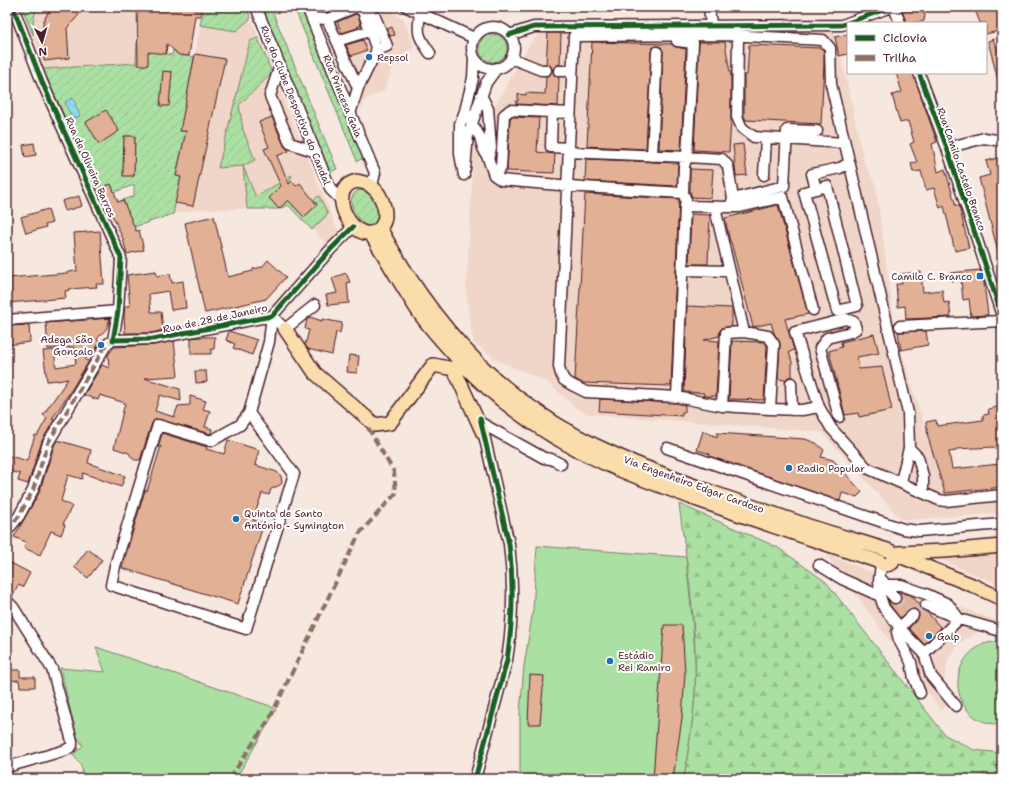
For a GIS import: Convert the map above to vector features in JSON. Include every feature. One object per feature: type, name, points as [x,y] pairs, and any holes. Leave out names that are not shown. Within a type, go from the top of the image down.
[{"type":"main road","points":[[357,181],[372,186],[381,198],[385,210],[385,219],[376,231],[361,232],[353,227],[346,216],[341,200],[343,192],[351,182],[357,181]]},
{"type":"main road","name":"Via Engenheiro Edgar Cardoso","points":[[376,231],[393,251],[425,312],[508,390],[537,412],[576,436],[610,453],[656,472],[679,486],[745,517],[848,551],[884,559],[972,584],[1002,599]]},
{"type":"main road","points":[[285,329],[316,373],[375,426],[390,423],[433,365],[454,369],[481,425]]},
{"type":"main road","name":"Via Engenheiro Edgar Cardoso","points":[[679,486],[884,559]]},
{"type":"main road","points":[[884,559],[944,551],[1002,546]]},
{"type":"street","name":"Rua de Oliveira Barros","points":[[13,7],[42,82],[121,258],[118,311],[113,340]]},
{"type":"street","name":"Rua do Clube Desportivo do Candal","points":[[256,7],[331,190],[341,200]]},
{"type":"street","name":"Rua Princesa Gaia","points":[[307,7],[375,173],[372,186]]},
{"type":"street","points":[[407,7],[474,38]]},
{"type":"street","points":[[709,7],[711,25]]},
{"type":"street","points":[[850,22],[891,7]]},
{"type":"street","points":[[894,7],[900,22]]},
{"type":"street","points":[[312,18],[327,19],[358,8],[375,17],[387,46],[377,50],[358,88],[350,114]]},
{"type":"street","points":[[358,8],[370,31],[377,50]]},
{"type":"street","points":[[420,13],[418,31],[420,40],[430,53]]},
{"type":"street","points":[[327,19],[358,88]]},
{"type":"street","points":[[509,35],[534,27],[842,25],[847,23]]},
{"type":"street","points":[[474,58],[484,67],[490,69],[504,66],[511,58],[514,48],[509,35],[504,30],[497,27],[490,27],[478,33],[472,44],[474,58],[473,78],[465,111],[460,124],[460,154],[464,175],[468,135],[486,82],[497,68]]},
{"type":"street","points":[[337,41],[370,31]]},
{"type":"street","points":[[820,407],[792,410],[722,406],[677,397],[586,392],[564,380],[559,367],[574,36],[738,36],[823,40],[830,48],[831,84],[908,413],[908,448],[901,482]]},
{"type":"street","points":[[666,36],[670,41],[693,43],[686,157],[684,166],[683,193],[686,200],[677,397]]},
{"type":"street","points":[[738,36],[737,117],[742,128],[754,137],[844,143]]},
{"type":"street","points":[[652,156],[657,52]]},
{"type":"street","points":[[511,58],[541,70],[546,70]]},
{"type":"street","points":[[280,65],[270,96],[290,143],[316,152]]},
{"type":"street","points":[[560,71],[572,71]]},
{"type":"street","name":"Rua Camilo Castelo Branco","points":[[919,74],[947,148],[1002,316]]},
{"type":"street","points":[[481,95],[488,109],[491,148],[488,158]]},
{"type":"street","points":[[494,175],[501,168],[504,114],[510,110],[570,114]]},
{"type":"street","points":[[465,111],[480,137],[494,175],[500,180],[683,193]]},
{"type":"street","points":[[552,112],[551,147],[568,150],[652,156],[722,159],[728,166],[732,203]]},
{"type":"street","points":[[685,206],[715,208],[784,186],[787,130],[817,132]]},
{"type":"street","points":[[764,175],[766,138]]},
{"type":"street","points":[[947,148],[984,138],[1002,140]]},
{"type":"street","points":[[816,189],[812,174],[840,168],[849,163]]},
{"type":"street","points":[[827,186],[857,306],[837,311],[804,192],[816,189],[827,186]]},
{"type":"street","points":[[732,203],[739,207],[783,197],[813,310]]},
{"type":"street","points":[[715,208],[744,332]]},
{"type":"street","name":"Rua de 28 de Janeiro","points":[[113,340],[154,339],[272,316],[331,248],[353,227]]},
{"type":"street","points":[[682,270],[730,270]]},
{"type":"street","points":[[992,288],[1002,284]]},
{"type":"street","points":[[285,329],[314,305]]},
{"type":"street","points":[[7,320],[118,311]]},
{"type":"street","points":[[249,413],[294,474],[246,629],[111,585],[115,566],[158,425],[211,441],[240,425],[249,413],[269,342],[272,316]]},
{"type":"street","name":"Rua de 28 de Janeiro","points":[[272,316],[285,329]]},
{"type":"street","points":[[840,417],[820,348],[827,338],[851,332],[856,329],[854,322],[846,319],[795,332],[820,407],[831,428],[868,468],[939,500],[946,501],[1002,495]]},
{"type":"street","points":[[900,326],[1002,321]]},
{"type":"street","points":[[722,406],[726,333],[744,332],[768,336],[774,344],[770,409]]},
{"type":"street","points":[[7,531],[19,516],[33,490],[48,443],[106,345],[113,340]]},
{"type":"street","points":[[813,387],[830,382]]},
{"type":"street","points":[[791,383],[792,410]]},
{"type":"street","points":[[481,425],[544,458],[551,459],[561,464]]},
{"type":"street","points":[[475,779],[507,660],[513,602],[512,563],[509,544],[481,425]]},
{"type":"street","points":[[667,448],[903,529],[919,531],[1002,524]]},
{"type":"street","points":[[908,448],[918,457],[923,476],[923,492]]},
{"type":"street","points":[[884,559],[883,585],[895,598]]},
{"type":"street","points":[[884,559],[879,581],[880,596],[884,608],[924,653],[931,676],[956,706]]},
{"type":"street","points":[[819,565],[851,584],[880,596]]},
{"type":"street","points":[[883,585],[901,585],[926,594],[948,604],[959,619]]},
{"type":"street","points":[[7,600],[13,607],[52,669],[72,741],[72,746],[66,750],[7,767]]},
{"type":"street","points":[[926,605],[959,619],[1000,631]]},
{"type":"street","points":[[912,615],[897,632],[899,640],[911,662],[914,678],[920,693]]},
{"type":"street","points":[[924,653],[959,619]]},
{"type":"shaded area","points":[[23,7],[136,7],[136,63],[43,69]]},
{"type":"shaded area","points":[[204,7],[246,7],[339,234],[329,246],[288,205],[279,209],[200,209],[173,214],[181,177],[176,176],[185,131],[180,131]]},
{"type":"shaded area","name":"Repsol","points":[[318,7],[380,7],[404,19],[414,47],[407,54],[392,60],[389,64],[392,71],[384,90],[365,100],[361,110]]},
{"type":"shaded area","points":[[541,32],[835,32],[864,162],[876,186],[895,330],[945,493],[1002,487],[1002,513],[908,520],[901,519],[822,432],[589,414],[577,409],[548,383],[495,359],[474,343],[466,292],[474,145],[529,45]]},
{"type":"shaded area","name":"Galp","points":[[826,554],[994,620],[998,624],[981,630],[961,642],[948,659],[944,680],[948,705],[941,710]]},
{"type":"shaded area","points":[[1002,554],[1002,586],[941,560]]},
{"type":"green space","points":[[22,7],[37,7],[33,21],[33,35]]},
{"type":"green space","points":[[171,7],[166,54],[172,55],[173,50],[179,55],[194,57],[181,131],[186,131],[176,176],[181,177],[173,214],[134,227],[123,200],[134,196],[134,185],[114,192],[111,184],[97,189],[43,69],[136,63],[137,42],[141,42]],"holes":[[[124,136],[135,136],[134,176],[123,175]]]},
{"type":"green space","points":[[204,7],[246,7],[251,18],[236,31],[200,25]]},
{"type":"green space","points":[[294,7],[302,7],[364,158],[357,161]]},
{"type":"green space","points":[[271,8],[337,169],[330,172],[263,11]]},
{"type":"green space","points":[[493,34],[503,38],[507,48],[503,58],[493,62],[483,58],[479,48],[483,38]]},
{"type":"green space","points":[[258,38],[272,73],[239,105],[243,130],[255,160],[243,166],[218,168],[250,41]]},
{"type":"green space","points":[[243,166],[256,197],[292,175],[290,180],[292,181],[279,192],[277,190],[269,198],[279,208],[288,200],[304,217],[317,205],[314,199],[319,196],[328,214],[312,230],[288,205],[279,209],[247,209]]},
{"type":"green space","points":[[359,190],[365,191],[373,197],[377,206],[378,222],[370,227],[360,221],[353,210],[352,198],[354,193]]},
{"type":"green space","points":[[679,504],[777,547],[826,582],[945,735],[974,750],[1002,753],[1002,779],[684,779],[693,716],[696,671],[691,599]]},
{"type":"green space","name":"Estádio Rei Ramiro","points":[[537,546],[686,557],[693,626],[695,694],[684,779],[520,779],[520,713],[524,666],[533,610]]},
{"type":"green space","points":[[1002,641],[1002,724],[986,722],[973,715],[964,705],[959,692],[958,678],[962,665],[970,653],[984,644]]},
{"type":"green space","points":[[96,647],[270,706],[276,710],[237,779],[105,779],[100,775],[92,777],[83,774],[81,765],[73,755],[83,746],[77,736],[60,668],[105,672]]},
{"type":"water","points":[[73,98],[80,116],[72,119],[65,102]]},
{"type":"building","points":[[51,7],[86,7],[67,28],[69,58],[44,61],[43,22]]},
{"type":"building","points":[[137,7],[201,7],[200,16],[195,16],[189,56],[179,55],[167,44],[166,54],[148,52],[148,65],[138,65]]},
{"type":"building","points":[[901,7],[921,7],[923,13],[925,14],[924,21],[906,22]]},
{"type":"building","points":[[974,7],[1002,7],[1002,30],[987,34],[987,22],[980,22]]},
{"type":"building","points":[[356,14],[358,15],[361,25],[357,27],[358,28],[342,33],[337,22]]},
{"type":"building","points":[[392,27],[395,35],[390,36],[387,29]]},
{"type":"building","points":[[548,33],[561,33],[560,64],[555,66],[553,71],[554,75],[559,78],[558,106],[516,104],[516,101],[518,101],[518,94],[545,94],[546,76],[550,75],[552,70],[551,66],[546,64]]},
{"type":"building","points":[[847,34],[847,54],[839,56],[835,37]]},
{"type":"building","points":[[993,39],[1000,56],[1002,55],[1002,84],[999,84],[988,41]]},
{"type":"building","points":[[363,40],[367,50],[351,56],[346,45]]},
{"type":"building","points":[[592,42],[672,44],[676,47],[686,49],[681,150],[659,149],[663,52],[661,47],[657,46],[652,48],[651,52],[646,149],[587,146]]},
{"type":"building","points":[[699,42],[725,42],[731,73],[729,152],[694,150]]},
{"type":"building","points":[[749,45],[821,48],[824,51],[821,124],[746,120],[744,116],[744,75],[747,75]]},
{"type":"building","points":[[195,54],[225,59],[193,206],[175,203],[181,177],[176,176],[186,131],[180,131]]},
{"type":"building","points":[[163,71],[172,72],[169,106],[160,106]]},
{"type":"building","points":[[896,74],[913,74],[937,142],[932,144],[938,172],[945,169],[956,206],[959,206],[969,248],[955,251],[944,206],[940,208],[934,188],[926,190],[921,171],[913,172],[911,163],[917,162],[910,144],[914,142],[908,121],[900,123],[892,95],[902,92]]},
{"type":"building","points":[[106,110],[119,131],[99,144],[86,122]]},
{"type":"building","points":[[272,117],[284,146],[289,151],[277,156],[289,184],[292,181],[296,186],[300,183],[317,205],[304,217],[288,200],[279,209],[269,198],[281,186],[264,149],[269,147],[259,122]]},
{"type":"building","points":[[510,118],[539,118],[537,152],[555,154],[554,173],[507,171]]},
{"type":"building","points":[[124,136],[135,136],[134,176],[123,176]]},
{"type":"building","points":[[34,143],[36,155],[25,157],[23,145]]},
{"type":"building","points":[[743,144],[747,175],[736,176],[733,145]]},
{"type":"building","points":[[1002,157],[1002,256],[999,256],[979,178],[990,175],[986,161]]},
{"type":"building","points":[[586,159],[678,163],[677,186],[585,181]]},
{"type":"building","points":[[690,169],[713,170],[711,198],[692,197],[690,192]]},
{"type":"building","points":[[111,184],[118,202],[123,200],[136,231],[139,230],[144,250],[127,254],[123,239],[100,188]]},
{"type":"building","points":[[585,194],[679,199],[671,386],[582,383],[575,379]]},
{"type":"building","points":[[79,196],[82,206],[65,211],[62,201]]},
{"type":"building","points":[[778,205],[808,314],[785,319],[794,350],[789,352],[792,362],[792,377],[788,377],[785,380],[778,379],[780,344],[771,323],[753,327],[725,218]]},
{"type":"building","points":[[48,209],[52,223],[45,225],[46,227],[26,233],[21,217]]},
{"type":"building","points":[[691,214],[710,215],[708,264],[689,264]]},
{"type":"building","points":[[214,216],[228,277],[253,271],[253,269],[262,267],[268,260],[286,277],[266,299],[205,313],[185,223]]},
{"type":"building","points":[[100,231],[104,284],[96,284],[97,287],[69,289],[65,291],[66,298],[7,303],[7,278],[77,271],[74,233]]},
{"type":"building","points":[[980,270],[984,283],[988,315],[971,316],[969,299],[963,300],[961,280],[951,281],[950,273]]},
{"type":"building","points":[[156,271],[157,276],[170,274],[172,283],[183,281],[186,308],[171,310],[168,291],[149,294],[151,312],[161,312],[163,330],[152,333],[125,333],[125,306],[130,306],[127,275]]},
{"type":"building","points":[[921,272],[923,292],[942,290],[944,303],[949,302],[951,317],[906,319],[905,306],[898,307],[896,284],[902,284],[901,274]]},
{"type":"building","points":[[346,273],[350,282],[347,283],[349,303],[328,305],[326,295],[337,293],[332,278]]},
{"type":"building","points":[[687,306],[732,308],[732,326],[722,328],[719,336],[704,340],[719,341],[716,396],[703,396],[704,393],[684,392]]},
{"type":"building","points":[[310,317],[322,321],[322,319],[342,323],[340,333],[336,332],[332,355],[308,349],[305,345],[309,330],[305,329],[307,319]]},
{"type":"building","points":[[110,318],[107,328],[97,339],[100,343],[85,360],[89,361],[52,419],[54,420],[42,441],[28,484],[18,481],[20,474],[7,470],[7,455],[27,461],[35,435],[37,436],[47,418],[43,415],[68,379],[47,381],[43,351],[54,350],[56,367],[76,364],[74,347],[48,349],[46,323]]},
{"type":"building","points":[[29,325],[30,342],[7,345],[7,326]]},
{"type":"building","points":[[229,331],[257,340],[252,355],[233,348],[235,344],[226,340]]},
{"type":"building","points":[[926,331],[928,345],[901,350],[898,332]]},
{"type":"building","points":[[874,334],[879,353],[857,357],[859,369],[882,367],[892,410],[859,417],[858,413],[845,415],[829,351],[842,347],[841,342]]},
{"type":"building","points":[[215,337],[214,349],[211,349],[211,354],[191,354],[191,338]]},
{"type":"building","points":[[174,341],[178,376],[144,378],[180,389],[181,401],[160,395],[155,411],[174,417],[178,406],[190,405],[190,396],[206,401],[203,409],[210,411],[205,427],[212,429],[211,434],[156,419],[152,423],[140,460],[135,460],[129,453],[114,448],[125,403],[100,395],[98,400],[84,395],[102,365],[109,368],[108,355],[114,347],[153,345]]},
{"type":"building","points":[[732,341],[765,342],[767,346],[764,400],[729,399]]},
{"type":"building","points":[[349,355],[359,356],[357,373],[347,372]]},
{"type":"building","points":[[195,371],[206,371],[207,382],[196,383]]},
{"type":"building","points":[[600,399],[676,403],[685,405],[685,412],[682,412],[682,416],[599,411]]},
{"type":"building","points":[[1002,406],[1002,448],[956,449],[956,451],[949,452],[952,469],[1000,464],[1000,471],[1002,470],[1002,487],[945,493],[928,437],[926,422],[936,420],[937,426],[983,420],[983,415],[989,414],[988,409]]},
{"type":"building","name":"Radio Popular","points":[[703,431],[717,437],[717,433],[805,439],[816,443],[824,450],[821,457],[833,460],[862,492],[857,497],[842,493],[840,501],[709,456],[710,454],[697,450]]},
{"type":"building","points":[[162,433],[224,454],[228,440],[259,450],[255,465],[277,472],[281,476],[282,483],[271,489],[269,495],[262,493],[253,520],[264,523],[238,604],[122,568],[145,490],[147,491],[161,446],[158,448]]},
{"type":"building","points":[[57,440],[91,450],[88,463],[125,476],[121,487],[83,473],[82,479],[68,475],[61,501],[72,506],[63,524],[65,525],[61,535],[51,531],[40,555],[24,548],[26,542],[14,537],[39,493]]},
{"type":"building","points":[[88,549],[102,560],[88,578],[74,567]]},
{"type":"building","points":[[7,561],[30,573],[23,587],[18,585],[12,597],[7,595]]},
{"type":"building","points":[[898,592],[911,595],[920,605],[921,609],[927,612],[941,628],[924,644],[909,628],[919,617],[918,611],[911,609],[900,618],[890,605],[888,600],[893,604],[896,604],[901,600],[901,596]]},
{"type":"building","points":[[664,625],[682,625],[685,673],[682,718],[673,779],[653,779]]},
{"type":"building","points":[[7,670],[20,670],[20,677],[35,677],[35,687],[20,687],[19,680],[7,681]]},
{"type":"building","points":[[530,675],[544,676],[540,724],[528,724]]},
{"type":"tunnel","points":[[895,598],[913,615],[926,605]]},
{"type":"marked path","points":[[7,531],[19,516],[33,490],[48,443],[106,345],[113,340]]},
{"type":"marked path","points":[[232,779],[234,772],[270,718],[359,534],[396,493],[394,472],[367,426]]},
{"type":"cycle path","points":[[13,7],[42,82],[121,258],[118,311],[113,340],[153,339],[272,316],[331,249],[353,227]]},
{"type":"cycle path","points":[[850,22],[891,7]]},
{"type":"cycle path","points":[[509,35],[534,27],[842,25],[847,23]]},
{"type":"cycle path","points":[[919,74],[947,148],[1002,316]]},
{"type":"cycle path","points":[[475,779],[507,660],[511,631],[512,602],[512,573],[509,544],[480,418]]},
{"type":"place","name":"Repsol","points":[[369,57]]},
{"type":"place","name":"Camilo C. Branco","points":[[980,276]]},
{"type":"place","name":"Adega São Gonçalo","points":[[101,345]]},
{"type":"place","name":"Radio Popular","points":[[789,468]]},
{"type":"place","name":"Quinta de Santo António - Symington","points":[[236,519]]},
{"type":"place","name":"Galp","points":[[929,636]]},
{"type":"place","name":"Estádio Rei Ramiro","points":[[610,661]]}]
